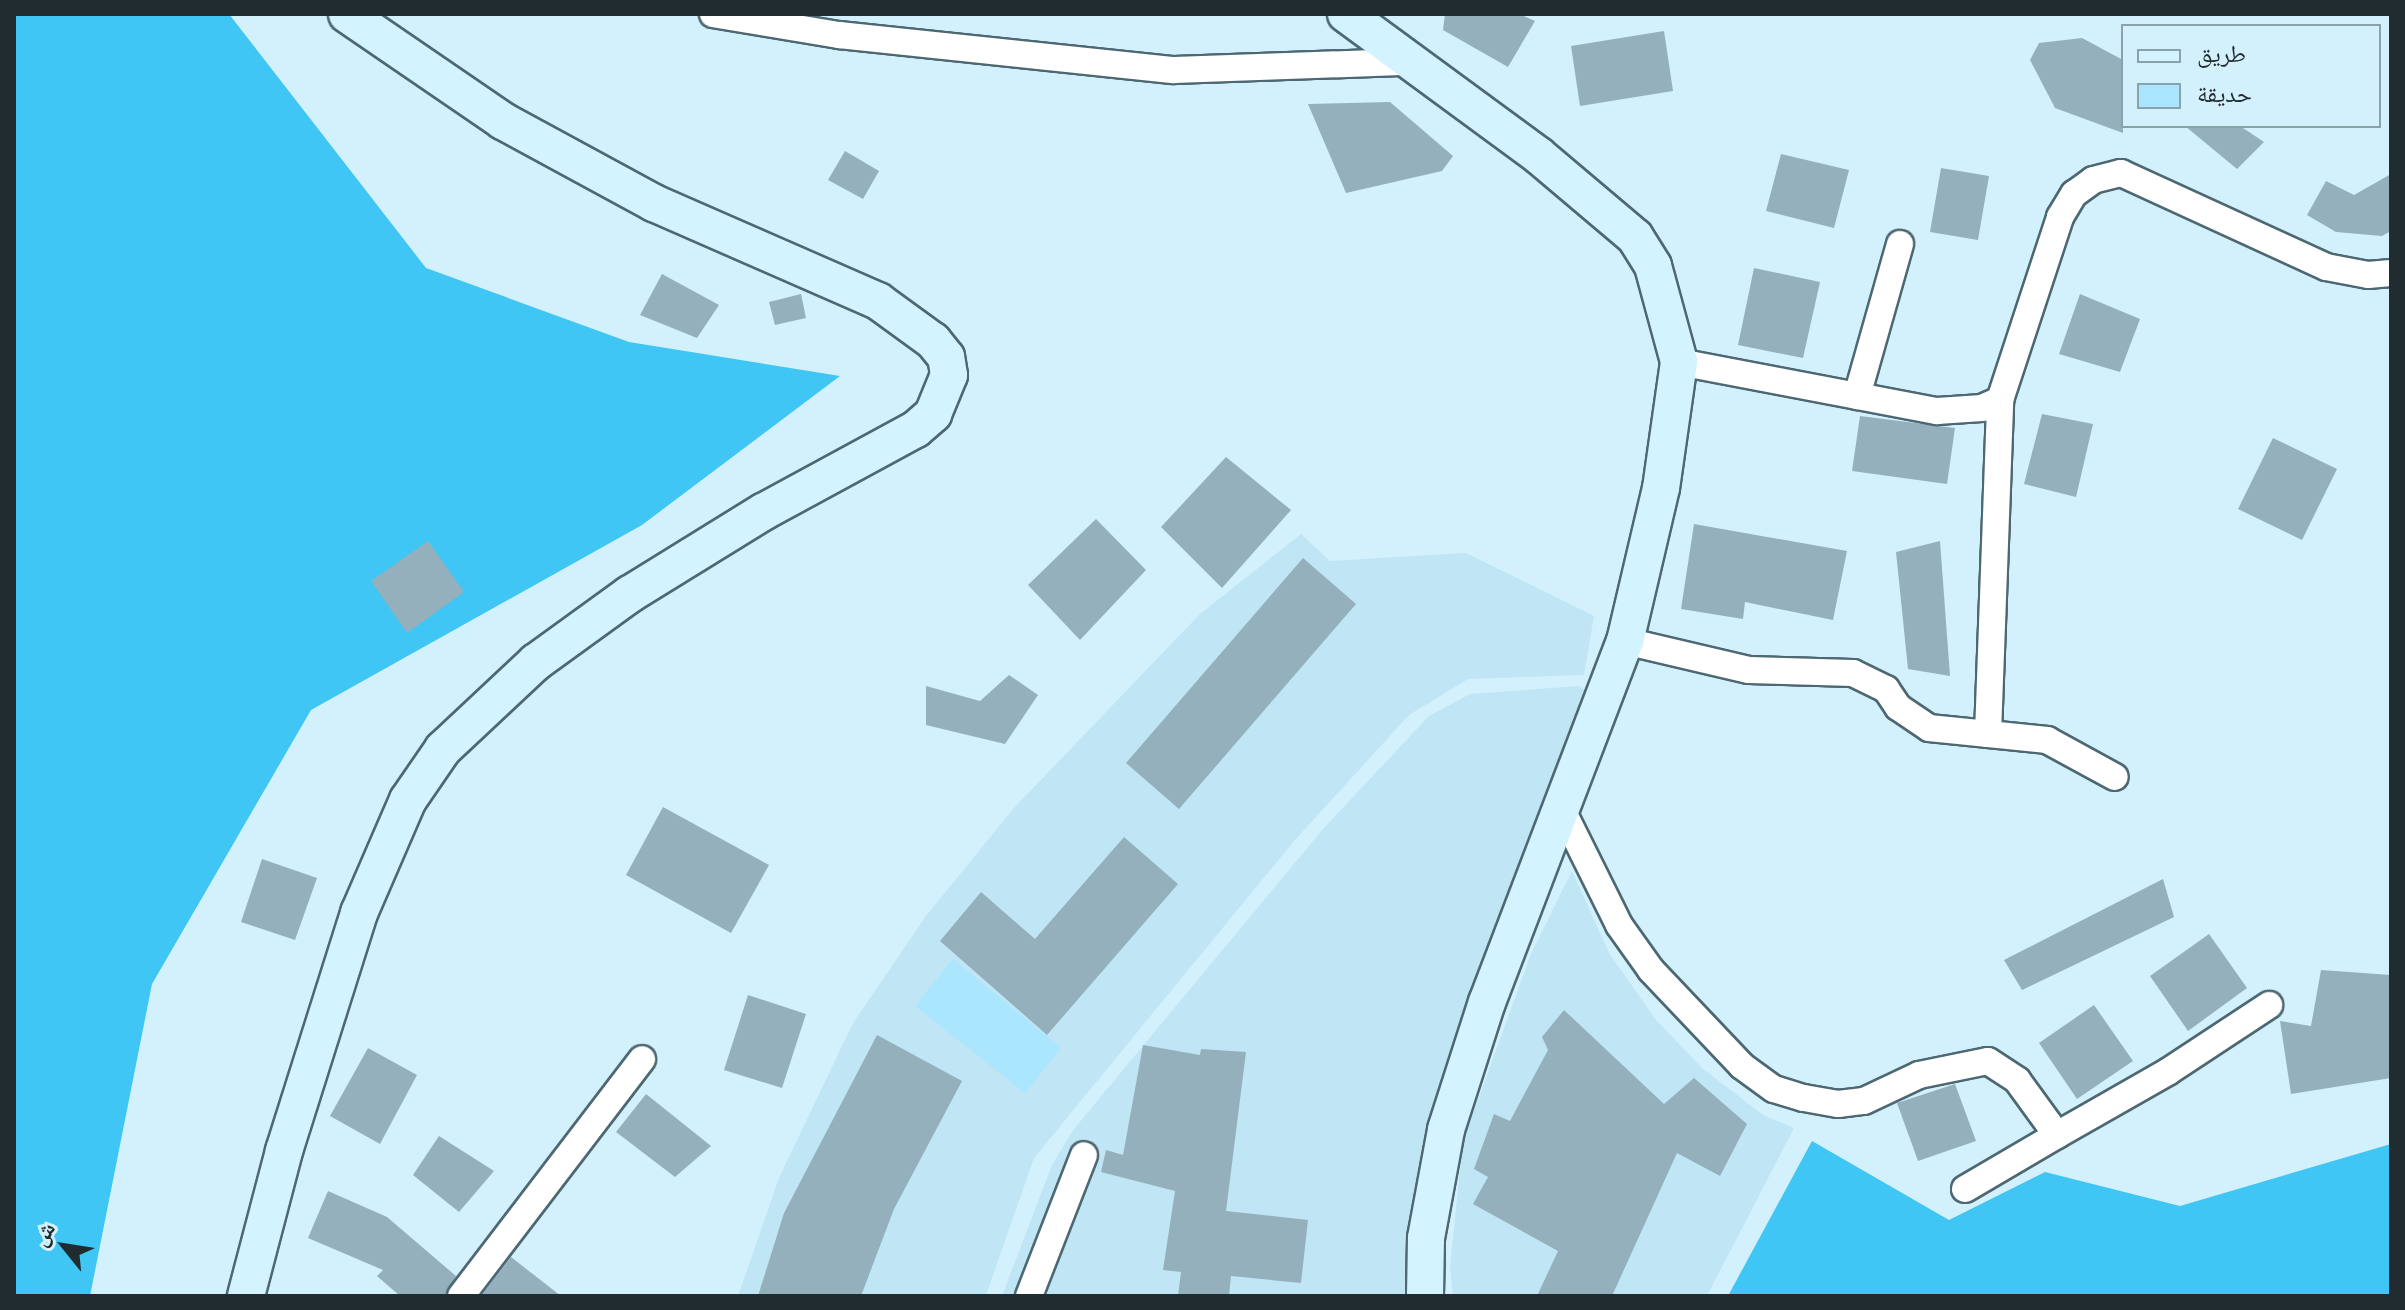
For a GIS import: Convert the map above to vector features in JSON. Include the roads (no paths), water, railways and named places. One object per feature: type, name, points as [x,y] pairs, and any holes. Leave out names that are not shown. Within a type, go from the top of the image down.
[{"type":"street","points":[[246,1296],[284,1151],[359,913],[408,800],[443,749],[514,680],[630,594],[763,512],[916,429],[933,414],[949,375],[946,357],[933,341],[878,301],[718,233],[599,173],[491,113],[347,14]]},
{"type":"street","points":[[713,14],[839,35],[1174,70],[1408,62]]},
{"type":"street","points":[[1346,14],[1538,155],[1635,237],[1653,266],[1679,362],[1661,488],[1625,641],[1487,1002],[1446,1130],[1426,1238],[1425,1296]]},
{"type":"street","points":[[1988,734],[2000,400],[2050,238],[2074,194],[2093,180],[2121,173],[2326,267],[2368,275],[2391,273]]},
{"type":"street","points":[[1857,396],[1900,244]]},
{"type":"street","points":[[1679,362],[1857,396],[1962,412],[2000,400]]},
{"type":"street","points":[[1625,641],[1749,670],[1853,673],[1886,689],[1898,707],[1929,728],[2047,740],[2115,777]]},
{"type":"street","points":[[1561,808],[1619,925],[1651,970],[1742,1066],[1774,1089],[1838,1104],[1864,1101],[1919,1075],[1988,1061],[2017,1080],[2057,1135]]},
{"type":"street","points":[[1965,1189],[2169,1071],[2269,1005]]},
{"type":"street","points":[[461,1296],[642,1059]]},
{"type":"street","points":[[1029,1296],[1084,1155]]}]
